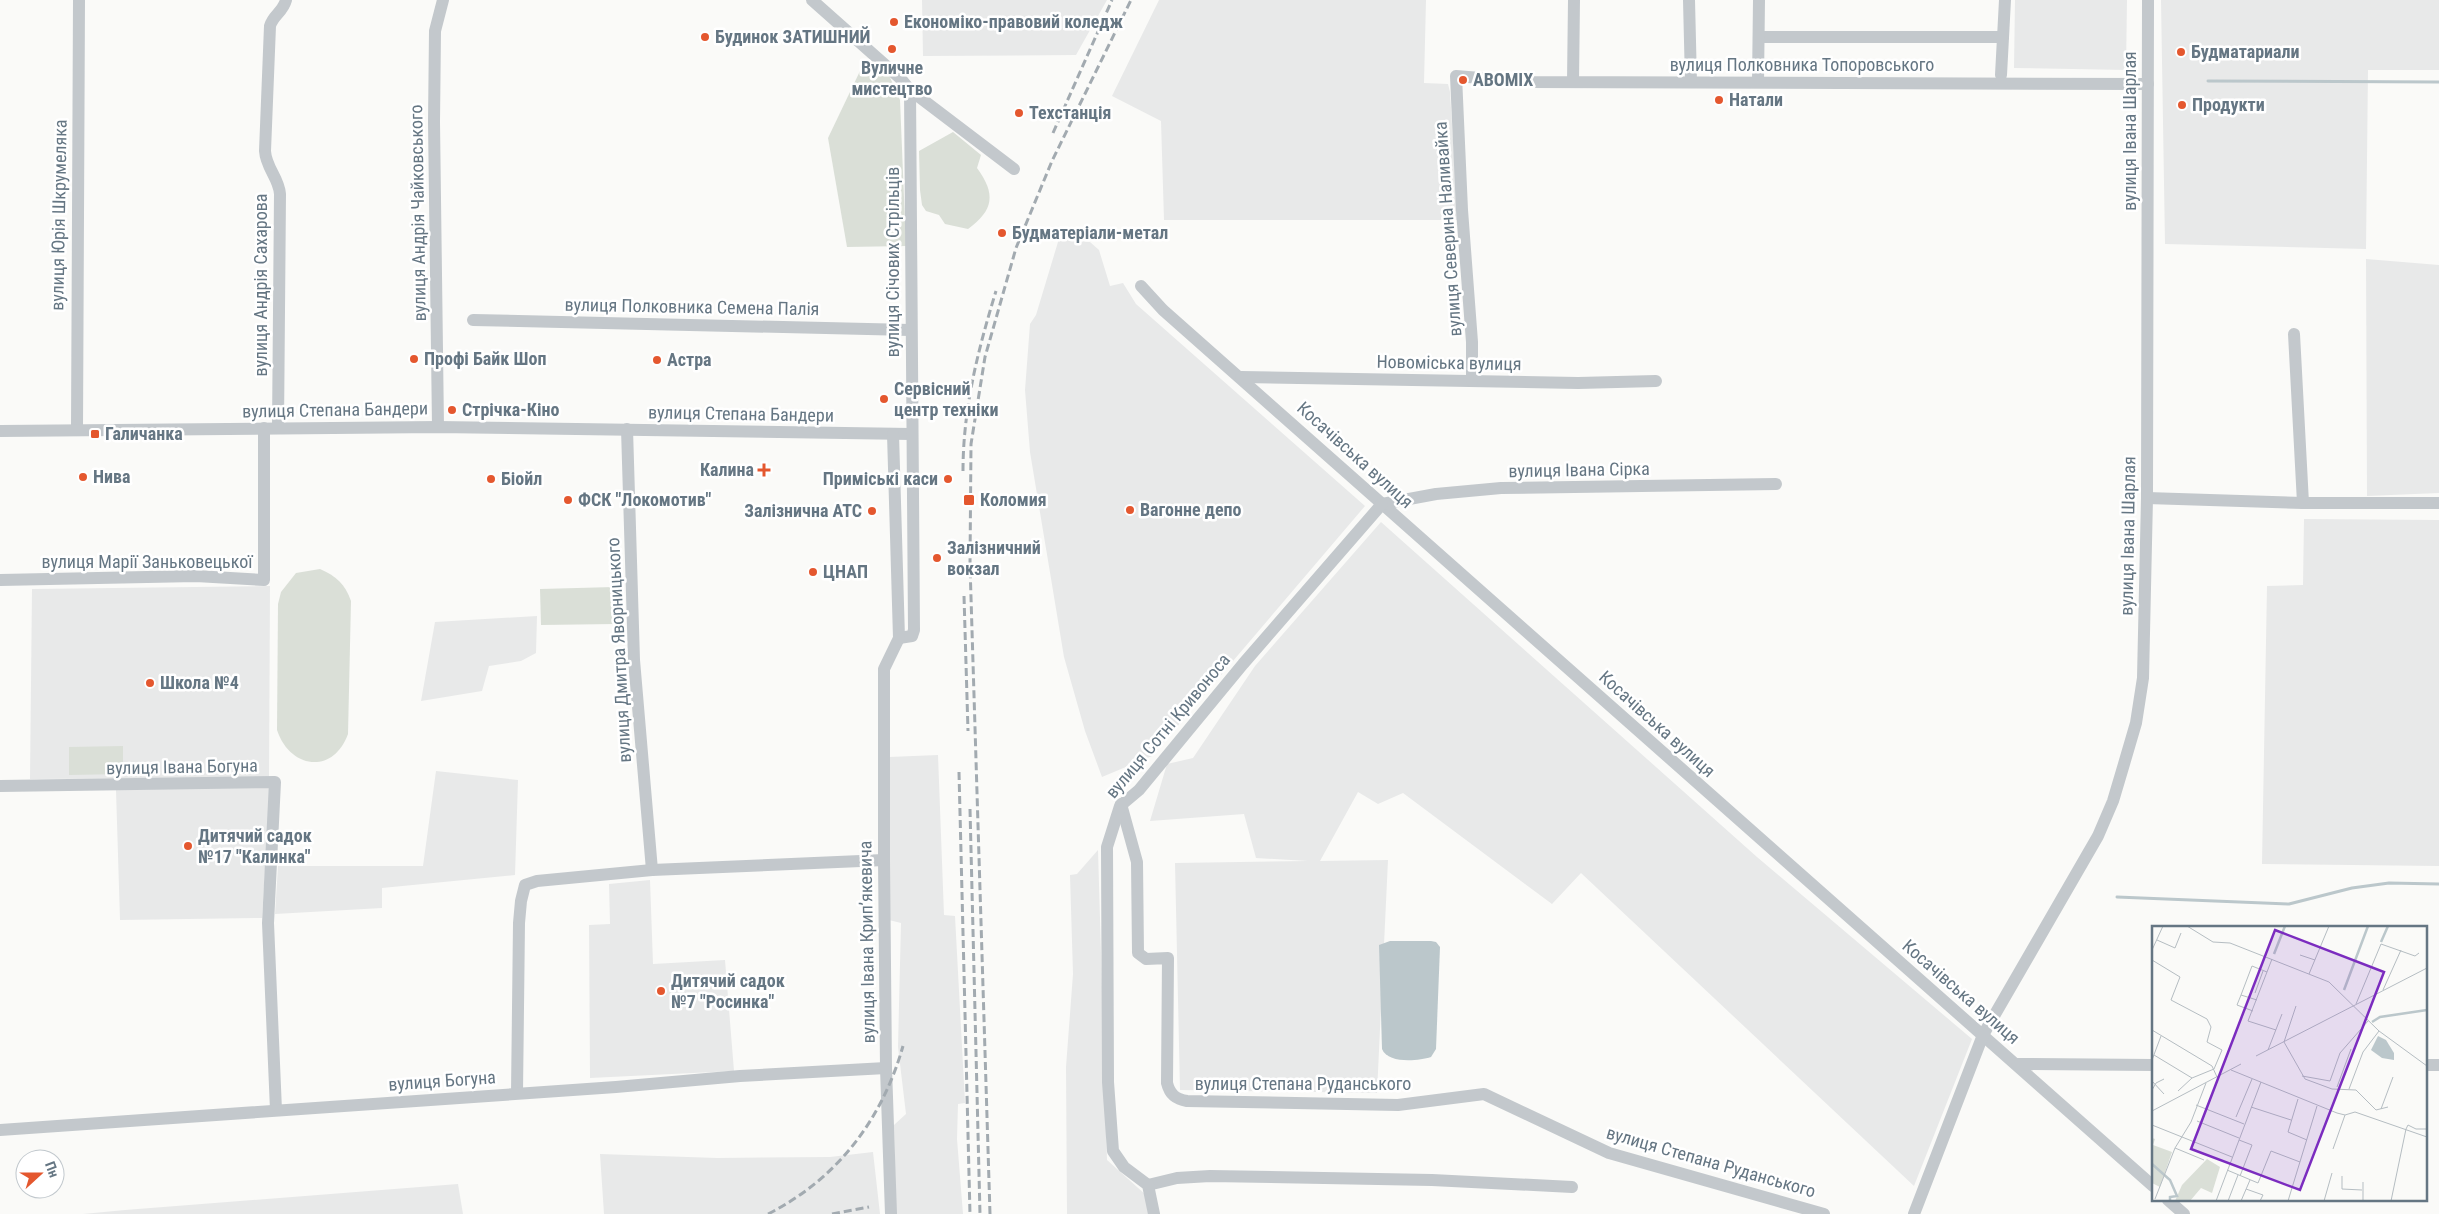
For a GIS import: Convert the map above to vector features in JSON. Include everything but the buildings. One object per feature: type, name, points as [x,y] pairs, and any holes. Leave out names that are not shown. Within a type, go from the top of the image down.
[{"type":"street","name":"вулиця Юрія Шкрумеляка","points":[[77,430],[79,0]]},
{"type":"street","name":"вулиця Андрія Сахарова","points":[[278,428],[280,194],[278,182],[267,162],[265,151],[270,26],[272,20],[284,8],[286,0]]},
{"type":"street","name":"вулиця Андрія Чайковського","points":[[438,427],[434,122],[435,30],[443,0]]},
{"type":"street","points":[[812,0],[901,79],[910,90],[1014,170]]},
{"type":"street","points":[[1573,82],[1574,0]]},
{"type":"street","points":[[1689,0],[1691,82]]},
{"type":"street","points":[[1758,82],[1759,0]]},
{"type":"street","points":[[2001,75],[2005,0]]},
{"type":"street","name":"вулиця Івана Шарлая","points":[[1914,1214],[1983,1035],[2098,836],[2113,801],[2136,723],[2143,678],[2147,498],[2148,0]]},
{"type":"street","points":[[1760,37],[2003,38]]},
{"type":"street","name":"вулиця Полковника Топоровського","points":[[1456,76],[1528,82],[2148,84]]},
{"type":"street","name":"вулиця Северина Наливайка","points":[[1456,76],[1462,210],[1472,342],[1472,381]]},
{"type":"street","name":"вулиця Січових Стрільців","points":[[898,638],[910,637],[914,632],[910,330],[910,90]]},
{"type":"street","name":"Косачівська вулиця","points":[[1141,286],[1163,310],[1656,745],[1772,852],[2017,1064],[2152,1185]]},
{"type":"street","name":"вулиця Полковника Семена Палія","points":[[473,320],[910,330]]},
{"type":"street","points":[[2294,334],[2303,503]]},
{"type":"street","name":"Новоміська вулиця","points":[[1241,377],[1578,383],[1656,381]]},
{"type":"street","name":"вулиця Степана Бандери","points":[[0,431],[438,427],[911,434]]},
{"type":"street","name":"вулиця Марії Заньковецької","points":[[0,580],[196,576],[264,580],[264,428]]},
{"type":"street","name":"вулиця Дмитра Яворницького","points":[[627,429],[634,660],[652,870]]},
{"type":"street","points":[[893,434],[898,638]]},
{"type":"street","name":"вулиця Івана Сірка","points":[[1382,504],[1436,494],[1502,488],[1776,484]]},
{"type":"street","points":[[2147,498],[2303,503],[2439,503]]},
{"type":"street","name":"вулиця Сотні Кривоноса","points":[[1148,1185],[1120,1163],[1113,1151],[1111,1137],[1108,1082],[1106,852],[1121,804],[1139,790],[1249,657],[1382,504]]},
{"type":"street","name":"вулиця Івана Крипʼякевича","points":[[892,1214],[886,1068],[884,669],[898,638]]},
{"type":"street","name":"вулиця Івана Богуна","points":[[0,786],[275,782],[268,923],[276,1110]]},
{"type":"street","name":"вулиця Степана Руданського","points":[[1121,804],[1137,862],[1138,954],[1146,959],[1168,958],[1167,1084],[1169,1091],[1177,1099],[1187,1101],[1398,1104],[1484,1094],[1609,1153],[1824,1214]]},
{"type":"street","points":[[517,1093],[520,901],[525,885],[537,881],[652,870],[884,860]]},
{"type":"street","points":[[2017,1064],[2152,1065]]},
{"type":"street","points":[[2426,1065],[2439,1065]]},
{"type":"street","name":"вулиця Богуна","points":[[0,1130],[517,1093],[616,1088],[740,1076],[886,1068]]},
{"type":"street","points":[[1154,1214],[1148,1185],[1177,1178],[1210,1176],[1432,1180],[1572,1187]]},
{"type":"street","points":[[2170,1202],[2184,1214]]},
{"type":"shaded area","points":[[922,0],[1107,0],[1076,55],[923,56]]},
{"type":"shaded area","points":[[1159,0],[1426,0],[1424,83],[1448,84],[1450,92],[1458,220],[1164,220],[1161,121],[1112,96]]},
{"type":"shaded area","points":[[2015,0],[2127,0],[2126,70],[2014,68]]},
{"type":"shaded area","points":[[2161,0],[2439,0],[2439,70],[2368,70],[2366,249],[2165,244]]},
{"type":"shaded area","points":[[872,65],[889,75],[900,100],[906,246],[847,247],[828,138],[860,71]]},
{"type":"shaded area","points":[[953,132],[981,155],[977,168],[983,177],[989,194],[987,208],[983,215],[968,229],[945,224],[939,215],[926,211],[922,205],[919,151]]},
{"type":"shaded area","points":[[1061,232],[1078,233],[1079,241],[1090,242],[1099,250],[1110,286],[1123,283],[1136,304],[1365,506],[1152,756],[1102,777],[1085,731],[1064,657],[1030,452],[1025,390],[1030,324],[1036,315]]},
{"type":"shaded area","points":[[2366,259],[2439,265],[2439,493],[2367,496]]},
{"type":"shaded area","points":[[2304,519],[2439,520],[2439,866],[2262,864],[2267,586],[2303,585]]},
{"type":"shaded area","points":[[1381,522],[1757,857],[1972,1039],[1914,1186],[1581,873],[1552,904],[1403,793],[1378,804],[1358,792],[1320,861],[1388,860],[1377,1093],[1180,1090],[1175,863],[1308,861],[1256,858],[1244,814],[1150,821],[1167,764],[1193,758],[1255,666]]},
{"type":"shaded area","points":[[320,569],[339,581],[351,601],[348,734],[341,747],[332,756],[322,761],[312,762],[301,759],[291,753],[283,743],[277,730],[278,604],[281,592],[296,573]]},
{"type":"shaded area","name":"Школа №4","points":[[270,586],[269,778],[30,779],[32,589]]},
{"type":"shaded area","points":[[614,587],[615,624],[541,625],[540,589]]},
{"type":"shaded area","points":[[537,616],[536,653],[521,661],[489,666],[482,691],[421,701],[435,622]]},
{"type":"shaded area","points":[[123,746],[123,774],[69,775],[69,747]]},
{"type":"shaded area","points":[[938,755],[944,915],[955,916],[965,1103],[958,1104],[957,1139],[963,1214],[896,1214],[894,1125],[906,1114],[898,1047],[901,923],[889,920],[889,757]]},
{"type":"shaded area","points":[[436,771],[518,780],[515,875],[382,888],[382,908],[275,914],[278,866],[423,866]]},
{"type":"shaded area","points":[[270,786],[262,918],[120,920],[116,790]]},
{"type":"shaded area","points":[[1098,850],[1107,1160],[1147,1196],[1148,1214],[1067,1214],[1066,1067],[1073,974],[1070,875],[1077,874]]},
{"type":"shaded area","points":[[650,880],[653,964],[725,960],[734,1071],[590,1078],[589,925],[610,924],[609,884]]},
{"type":"shaded area","points":[[1390,941],[1431,941],[1436,942],[1440,947],[1436,1049],[1431,1057],[1419,1060],[1397,1059],[1385,1054],[1382,1049],[1379,945]]},
{"type":"shaded area","points":[[873,1152],[880,1214],[604,1214],[600,1154],[717,1158],[830,1157]]},
{"type":"shaded area","points":[[458,1184],[463,1214],[83,1214],[125,1210]]},
{"type":"waterway","points":[[2208,81],[2439,82]]},
{"type":"waterway","points":[[2117,897],[2289,904],[2352,888],[2389,883],[2439,884]]},
{"type":"railway","points":[[1053,133],[1112,0]]},
{"type":"railway","points":[[990,1214],[970,565],[971,444],[985,357],[1016,248],[1052,161],[1131,0]]},
{"type":"railway","points":[[963,471],[966,425],[973,380],[983,335],[996,291]]},
{"type":"railway","points":[[964,596],[968,731]]},
{"type":"railway","points":[[959,772],[970,1214]]},
{"type":"railway","points":[[970,809],[980,1214]]},
{"type":"railway","points":[[768,1214],[793,1200],[815,1183],[836,1165],[854,1145],[883,1099],[903,1046]]},
{"type":"railway","points":[[832,1214],[869,1207]]},
{"type":"place","name":"Економіко-правовий коледж","points":[[894,22]]},
{"type":"place","name":"Будинок ЗАТИШНИЙ","points":[[705,37]]},
{"type":"place","name":"Вуличне мистецтво","points":[[892,49]]},
{"type":"place","name":"Будматариали","points":[[2181,52]]},
{"type":"place","name":"ABOMIX","points":[[1463,80]]},
{"type":"place","name":"Натали","points":[[1719,100]]},
{"type":"place","name":"Продукти","points":[[2182,105]]},
{"type":"place","name":"Техстанція","points":[[1019,113]]},
{"type":"place","name":"Будматеріали-метал","points":[[1002,233]]},
{"type":"place","name":"Профі Байк Шоп","points":[[414,359]]},
{"type":"place","name":"Астра","points":[[657,360]]},
{"type":"place","name":"Сервісний центр техніки","points":[[884,399]]},
{"type":"place","name":"Стрічка-Кіно","points":[[452,410]]},
{"type":"place","name":"Галичанка","points":[[95,434]]},
{"type":"place","name":"Калина","points":[[764,470]]},
{"type":"place","name":"Нива","points":[[83,477]]},
{"type":"place","name":"Біойл","points":[[491,479]]},
{"type":"place","name":"Приміські каси","points":[[948,479]]},
{"type":"place","name":"ФСК \"Локомотив\"","points":[[568,500]]},
{"type":"place","name":"Коломия","points":[[969,500]]},
{"type":"place","name":"Вагонне депо","points":[[1130,510]]},
{"type":"place","name":"Залізнична АТС","points":[[872,511]]},
{"type":"place","name":"Залізничний вокзал","points":[[937,558]]},
{"type":"place","name":"ЦНАП","points":[[813,572]]},
{"type":"place","name":"Школа №4","points":[[150,683]]},
{"type":"place","name":"Дитячий садок №17 \"Калинка\"","points":[[188,846]]},
{"type":"place","name":"Дитячий садок №7 \"Росинка\"","points":[[661,991]]}]
